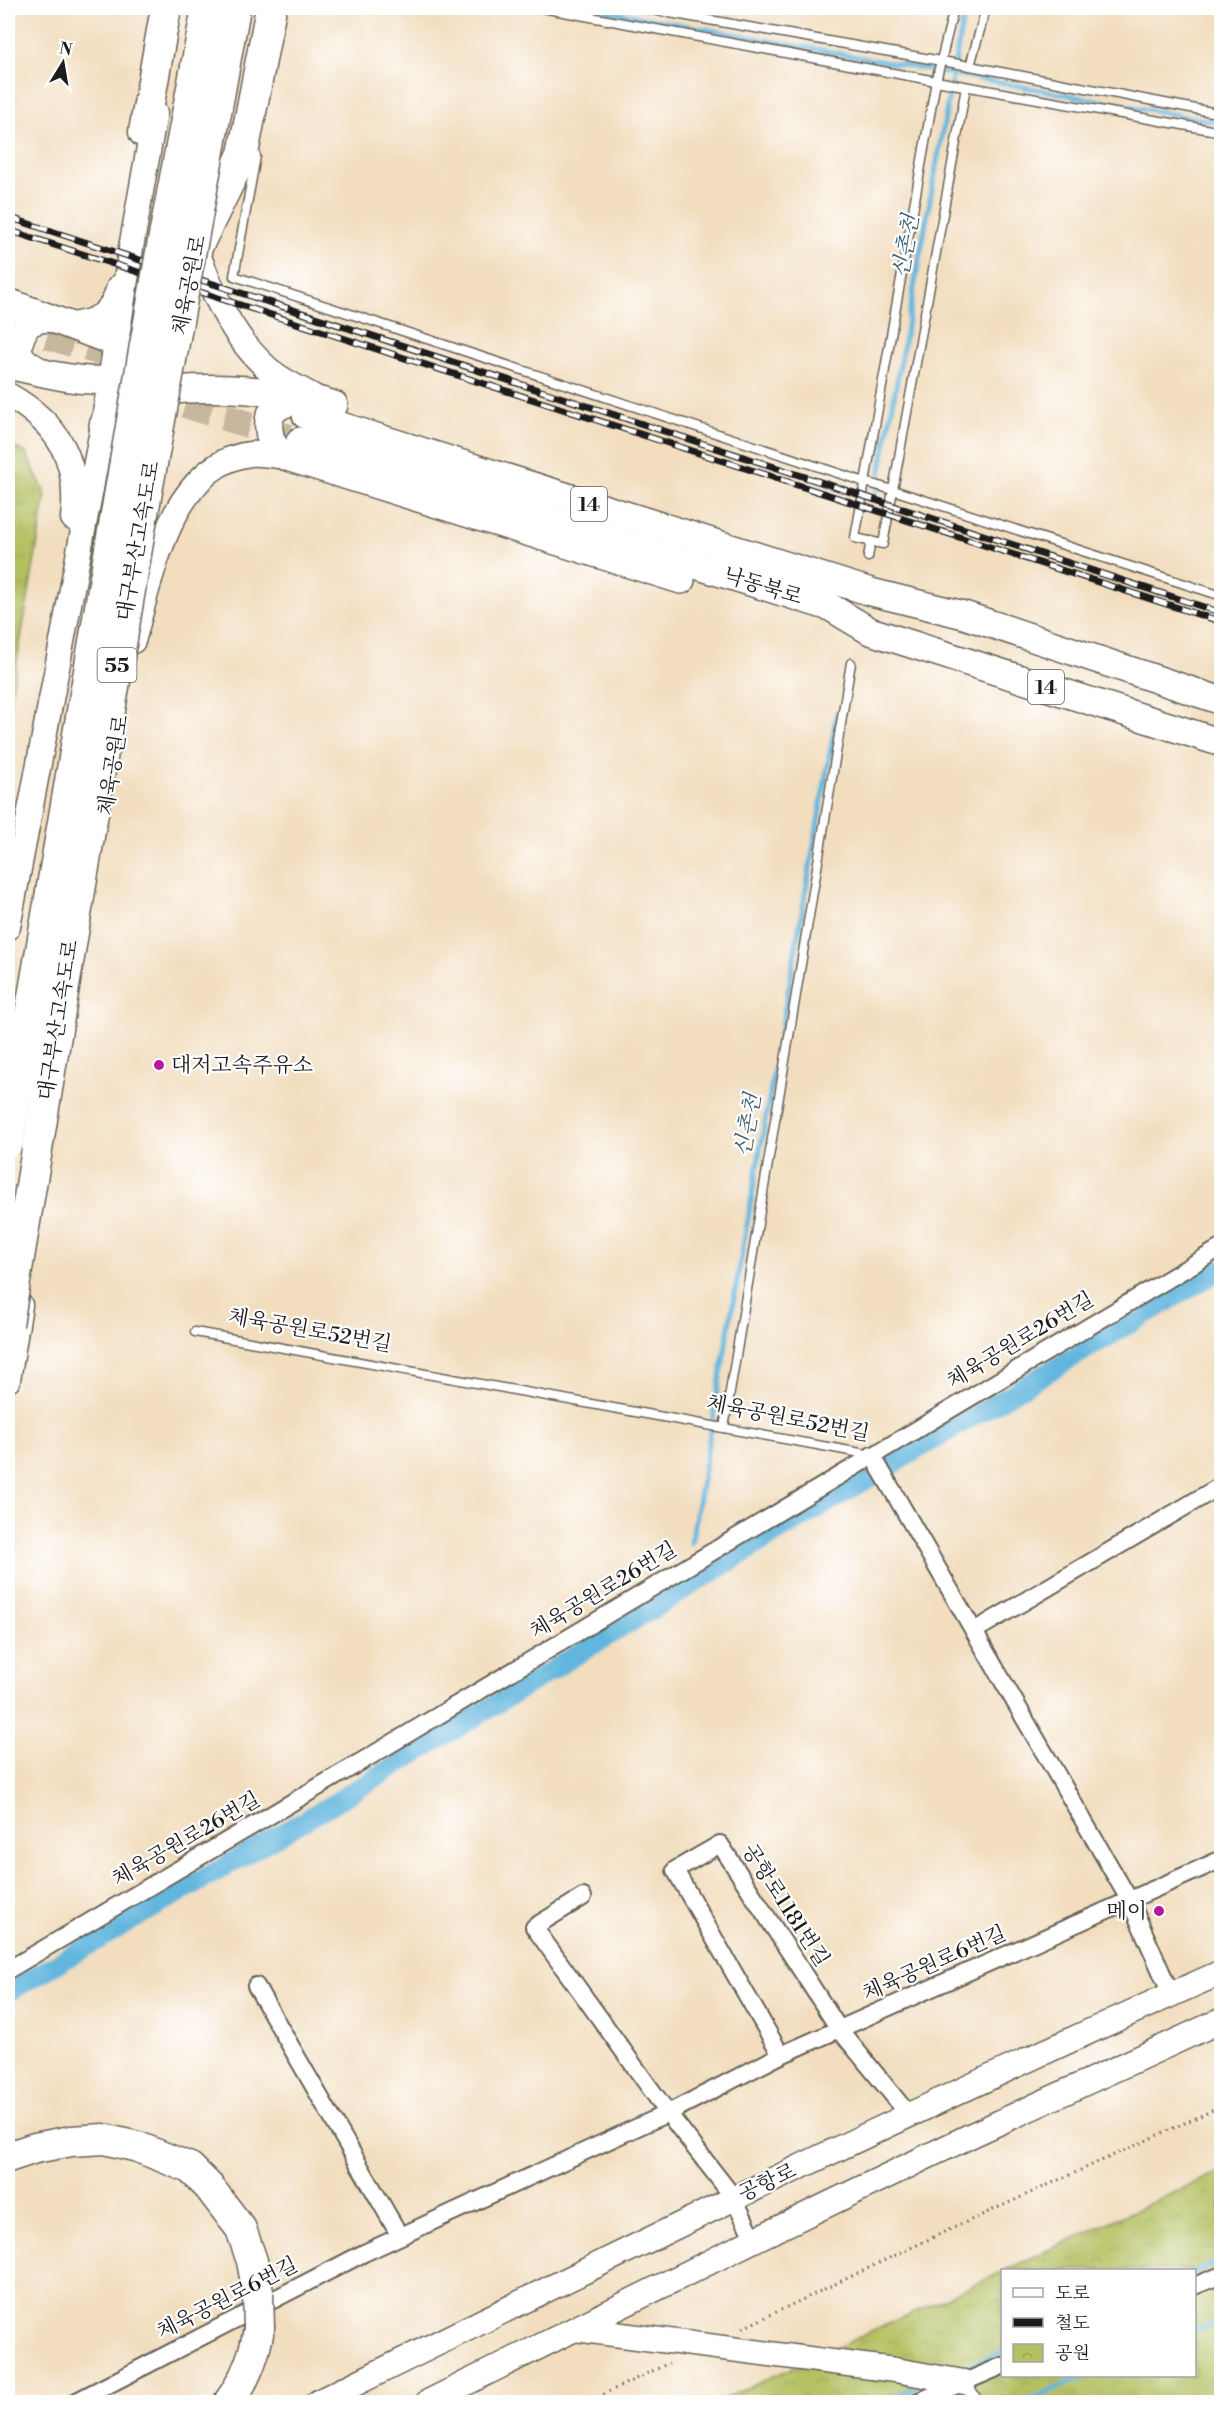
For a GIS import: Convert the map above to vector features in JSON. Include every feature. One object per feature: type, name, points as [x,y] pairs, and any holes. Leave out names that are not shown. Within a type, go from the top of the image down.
[{"type":"highway","points":[[144,132],[166,8]]},
{"type":"highway","name":"대구부산고속도로","points":[[8,1142],[159,264],[207,8]]},
{"type":"highway","name":"대구부산고속도로","points":[[8,1324],[142,518],[236,8]]},
{"type":"highway","points":[[196,249],[243,154],[271,8]]},
{"type":"highway","points":[[8,2157],[34,2148],[71,2141],[104,2139],[138,2147],[190,2168],[209,2187],[241,2229],[252,2261],[258,2293],[260,2328],[256,2347],[241,2386],[229,2403]]},
{"type":"main road","points":[[41,372],[25,363],[19,356],[18,347],[27,324],[39,319],[90,322],[102,316],[114,304],[130,248],[174,8]]},
{"type":"main road","name":"체육공원로","points":[[183,314],[240,8]]},
{"type":"main road","points":[[8,927],[103,425],[130,248],[144,132]]},
{"type":"main road","points":[[196,249],[234,329],[267,369],[311,407]]},
{"type":"main road","points":[[8,302],[116,343],[134,355],[157,384]]},
{"type":"main road","points":[[163,432],[157,384],[158,361],[170,346],[183,314]]},
{"type":"main road","points":[[8,320],[8,326]]},
{"type":"main road","points":[[8,365],[87,381],[243,390],[311,407],[861,573],[964,615]]},
{"type":"main road","points":[[103,425],[119,405],[141,396],[157,384]]},
{"type":"main road","points":[[8,395],[30,409],[54,431],[68,453],[73,474],[75,505],[51,653],[50,701]]},
{"type":"main road","points":[[311,407],[287,402],[273,410],[268,420],[270,439],[276,450],[293,449],[768,607],[870,631]]},
{"type":"main road","name":"낙동북로","points":[[311,407],[871,592],[964,615],[1221,701]]},
{"type":"main road","name":"체육공원로","points":[[8,1380],[119,732],[128,657],[163,432]]},
{"type":"main road","points":[[128,657],[154,567],[169,526],[200,479],[234,458],[293,449]]},
{"type":"main road","name":"낙동북로","points":[[293,449],[830,607],[870,631],[1221,742]]},
{"type":"main road","name":"공항로","points":[[318,2403],[734,2198],[1060,2043],[1221,1972]]},
{"type":"main road","points":[[428,2403],[754,2240],[1221,2019]]},
{"type":"main road","points":[[575,2329],[964,2382]]},
{"type":"street","name":"체육공원로26번길","points":[[8,1970],[379,1752],[1221,1247]]},
{"type":"street","name":"체육공원로52번길","points":[[872,1455],[1130,1901],[1171,1994]]},
{"type":"street","points":[[974,1631],[1221,1485]]},
{"type":"street","name":"공항로1181번길","points":[[781,2055],[675,1870],[720,1844],[839,2029],[909,2115]]},
{"type":"street","name":"체육공원로6번길","points":[[75,2403],[364,2253],[668,2113],[781,2055],[1221,1859]]},
{"type":"street","points":[[583,1897],[534,1927],[668,2113],[734,2198],[754,2240]]},
{"type":"street","points":[[256,1986],[400,2236]]},
{"type":"street","points":[[1196,2285],[1221,2275]]},
{"type":"street","points":[[917,2403],[1001,2366]]},
{"type":"street","points":[[964,2382],[977,2403]]},
{"type":"lane","points":[[542,8],[1221,132]]},
{"type":"lane","points":[[641,8],[940,63],[970,66],[1221,114]]},
{"type":"lane","points":[[954,8],[936,81],[855,538],[871,542],[883,544],[966,87]]},
{"type":"lane","points":[[970,66],[986,8]]},
{"type":"lane","points":[[257,148],[234,276],[1221,596]]},
{"type":"lane","points":[[868,558],[871,542]]},
{"type":"lane","points":[[724,1428],[851,663]]},
{"type":"lane","name":"체육공원로52번길","points":[[195,1332],[872,1455]]},
{"type":"path","points":[[705,2346],[942,2233],[1221,2106]]},
{"type":"path","points":[[587,2403],[673,2361]]},
{"type":"green space","points":[[8,444],[26,453],[46,495],[8,712]]},
{"type":"green space","points":[[1221,2171],[1221,2402],[717,2402],[1001,2272],[1001,2377],[1196,2377],[1196,2269],[1007,2269]]},
{"type":"waterway","points":[[590,8],[1222,123]]},
{"type":"waterway","name":"신촌천","points":[[877,491],[965,8]]},
{"type":"waterway","name":"신촌천","points":[[691,1543],[837,713]]},
{"type":"waterway","points":[[8,1992],[331,1805],[778,1532],[1222,1269]]},
{"type":"waterway","name":"신촌천","points":[[683,1590],[685,1577]]},
{"type":"waterway","points":[[1196,2271],[1222,2261]]},
{"type":"waterway","points":[[1196,2330],[1222,2321]]},
{"type":"waterway","points":[[954,2372],[1001,2352]]},
{"type":"waterway","points":[[1022,2402],[1084,2377]]},
{"type":"waterway","points":[[880,2402],[923,2384]]},
{"type":"waterway","points":[[1189,2402],[1222,2391]]},
{"type":"tunnel","points":[[8,324],[136,363]]},
{"type":"tunnel","points":[[146,392],[300,441]]},
{"type":"railway","points":[[8,217],[1222,613]]},
{"type":"railway","points":[[8,230],[1222,622]]},
{"type":"place","name":"대저고속주유소","points":[[159,1065]]},
{"type":"place","name":"메이","points":[[1159,1911]]}]
